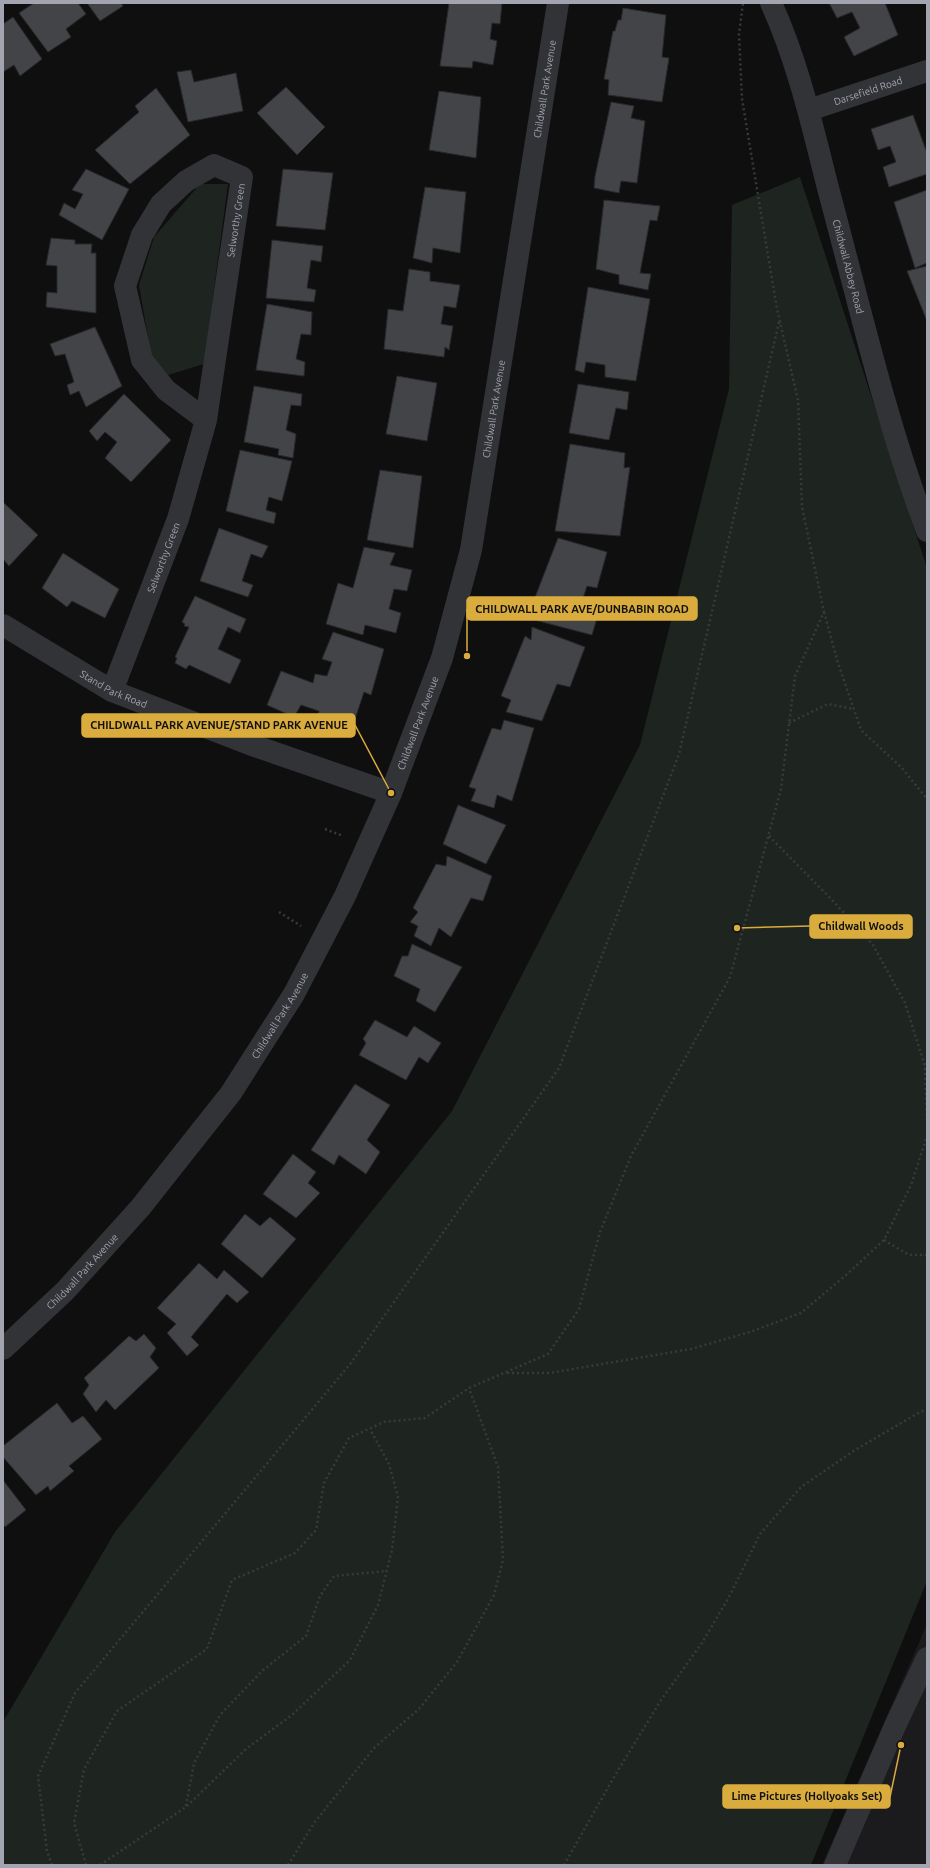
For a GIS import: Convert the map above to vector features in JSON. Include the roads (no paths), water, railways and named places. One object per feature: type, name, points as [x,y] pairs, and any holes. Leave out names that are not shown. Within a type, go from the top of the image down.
[{"type":"street","name":"Childwall Park Avenue","points":[[3,1349],[65,1291],[140,1208],[231,1093],[294,994],[344,896],[391,793],[442,658],[471,550],[558,3]]},
{"type":"street","name":"Childwall Abbey Road","points":[[771,3],[796,64],[880,386],[910,487],[927,531]]},
{"type":"street","name":"Darsefield Road","points":[[809,110],[927,71]]},
{"type":"street","name":"Selworthy Green","points":[[112,691],[178,519],[206,420],[242,177],[214,165],[186,181],[161,204],[142,235],[124,286],[142,360],[166,390],[206,420]]},
{"type":"street","name":"Stand Park Road","points":[[3,625],[112,691],[252,745],[391,793]]},
{"type":"street","points":[[835,1865],[895,1726],[927,1658]]},
{"type":"place","name":"CHILDWALL PARK AVE/DUNBABIN ROAD","points":[[467,656]]},
{"type":"place","name":"CHILDWALL PARK AVENUE/STAND PARK AVENUE","points":[[391,793]]},
{"type":"place","name":"Childwall Woods","points":[[737,928]]},
{"type":"place","name":"Lime Pictures (Hollyoaks Set)","points":[[901,1745]]}]
